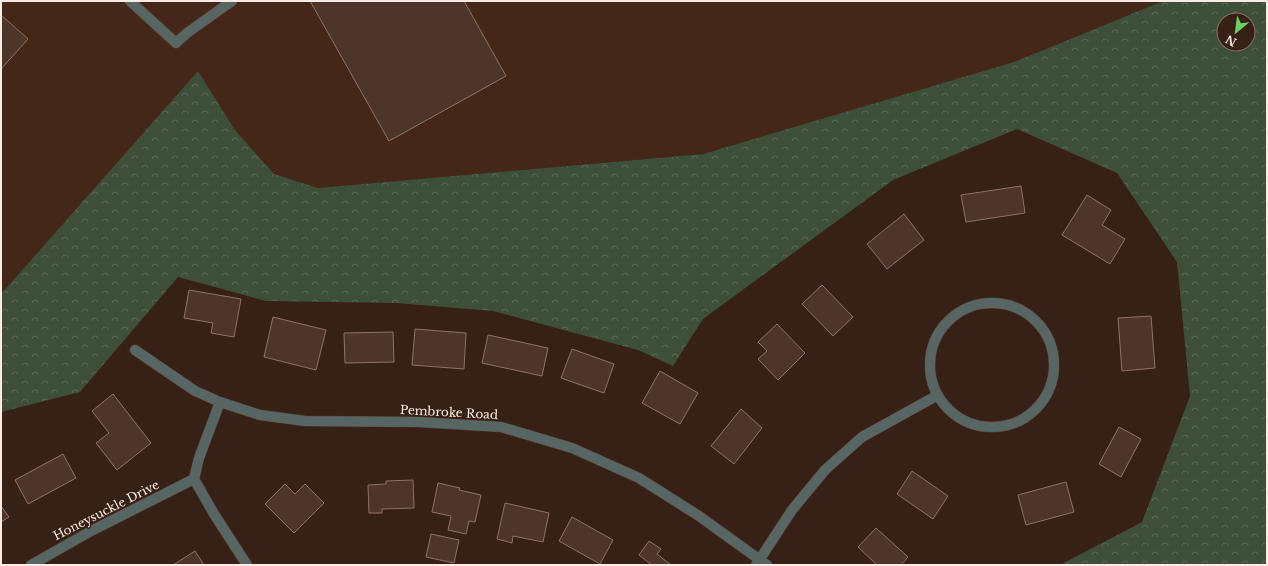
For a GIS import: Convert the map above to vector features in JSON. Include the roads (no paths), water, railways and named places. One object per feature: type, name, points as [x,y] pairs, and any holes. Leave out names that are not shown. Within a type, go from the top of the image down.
[{"type":"street","points":[[130,1],[176,42],[187,32],[232,1]]},
{"type":"street","points":[[1000,302],[1018,308],[1035,319],[1048,336],[1054,356],[1054,378],[1045,398],[1031,414],[1012,424],[990,427],[969,423],[951,411],[938,395],[931,376],[930,357],[936,338],[946,322],[962,310],[980,303],[1000,302]]},
{"type":"street","name":"Pembroke Road","points":[[135,350],[195,391],[220,402],[260,415],[305,422],[419,422],[501,427],[572,448],[639,478],[699,516],[761,563]]},
{"type":"street","points":[[761,563],[792,510],[825,470],[862,437],[938,395]]},
{"type":"street","points":[[220,402],[199,458],[194,478],[214,514],[247,565]]},
{"type":"street","name":"Honeysuckle Drive","points":[[31,565],[91,531],[194,478]]}]
